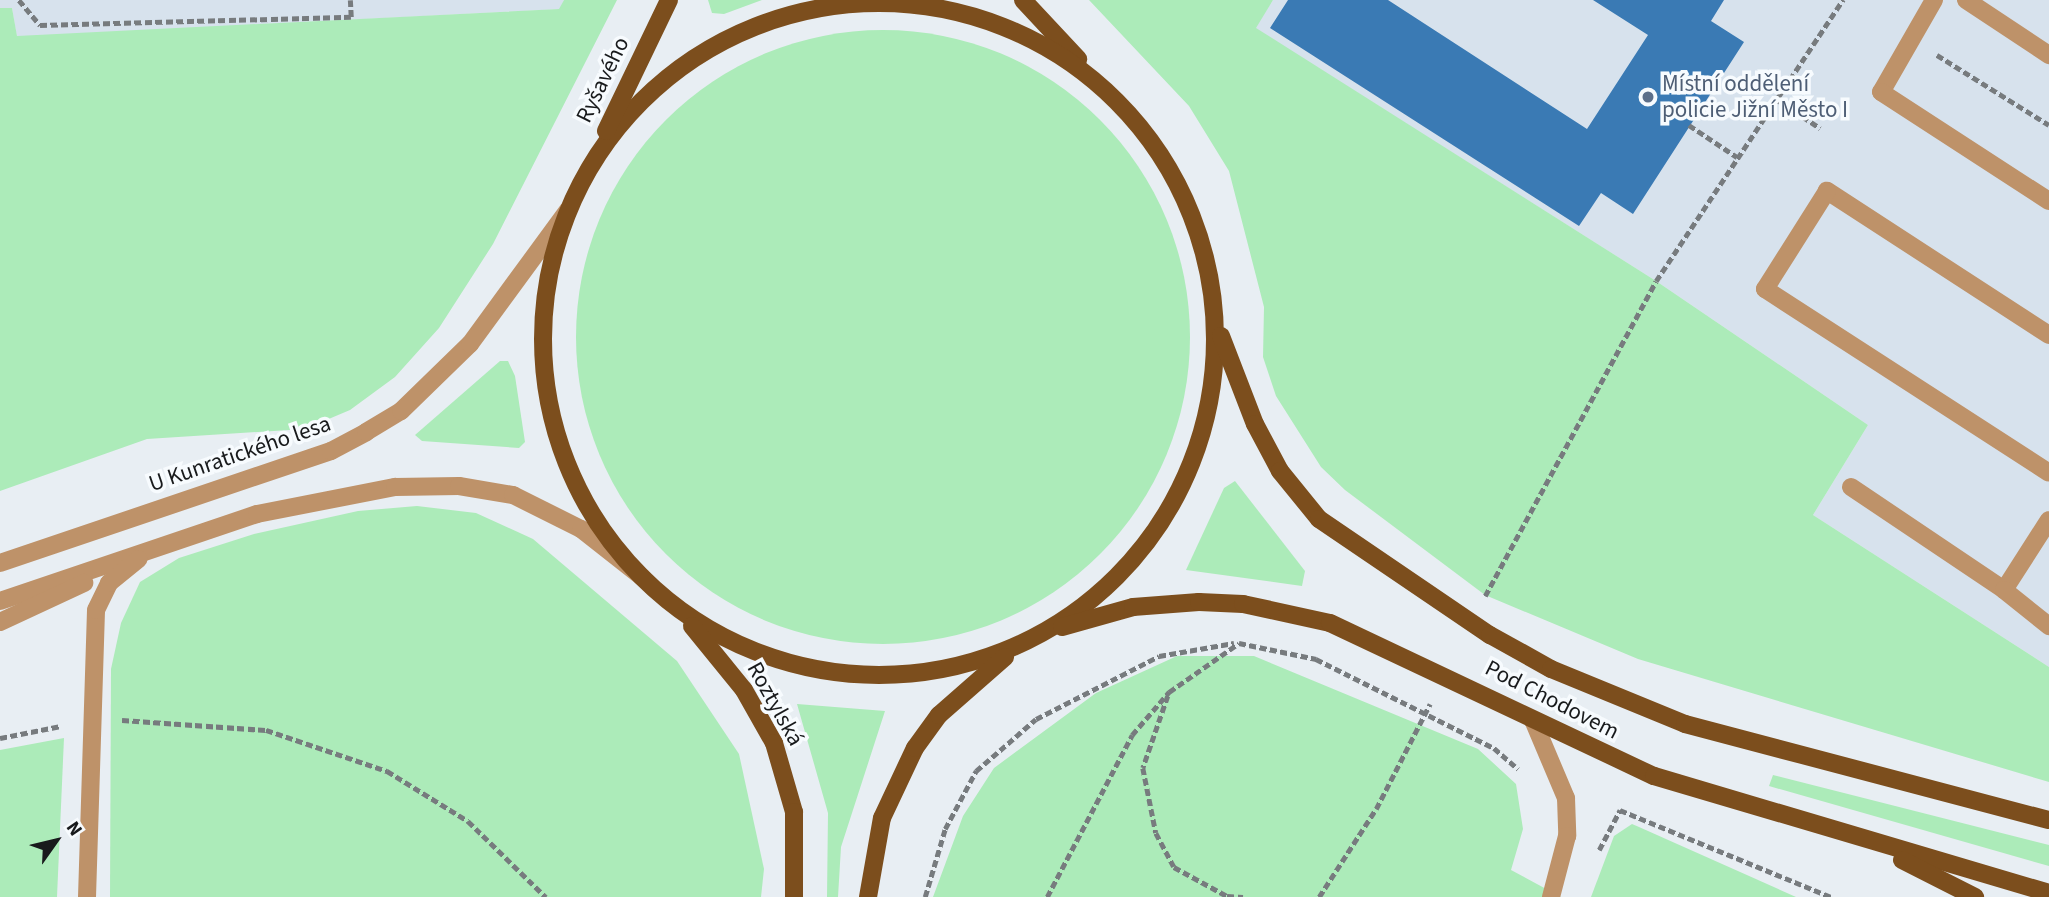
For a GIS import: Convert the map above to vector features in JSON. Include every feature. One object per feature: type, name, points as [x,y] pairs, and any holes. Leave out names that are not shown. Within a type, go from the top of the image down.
[{"type":"main road","name":"Ryšavého","points":[[581,182],[669,0]]},
{"type":"main road","points":[[868,897],[882,818],[915,748],[939,715],[1026,643],[1111,584],[1174,501],[1203,433],[1212,391],[1212,293],[1179,188],[1118,103],[1023,0]]},
{"type":"main road","points":[[665,598],[642,577],[589,509],[569,469],[548,398],[544,307],[568,210],[581,182],[619,125],[679,68],[732,35],[820,7],[901,3],[997,23],[1061,56],[1118,103]]},
{"type":"main road","name":"Pod Chodovem","points":[[1212,293],[1228,362],[1280,471],[1319,519],[1411,586],[1551,669],[1685,724],[2049,820]]},
{"type":"main road","name":"Pod Chodovem","points":[[665,598],[756,653],[841,674],[924,673],[1026,643],[1133,607],[1242,604],[1377,641],[1533,720],[1654,776],[1868,842],[2049,893]]},
{"type":"main road","name":"Roztylská","points":[[665,598],[722,661],[774,743],[794,812],[794,897]]},
{"type":"main road","points":[[1868,842],[1975,897]]},
{"type":"street","points":[[1934,0],[1881,92],[2049,201]]},
{"type":"street","points":[[1966,0],[2049,55]]},
{"type":"street","points":[[2049,335],[1827,191],[1765,289],[2049,472]]},
{"type":"street","name":"U Kunratického lesa","points":[[0,563],[331,451],[401,411],[470,344],[568,210]]},
{"type":"street","points":[[0,601],[309,501],[396,487],[459,486],[544,509],[642,577]]},
{"type":"street","points":[[1852,486],[2004,590],[2049,626]]},
{"type":"street","points":[[2004,590],[2049,520]]},
{"type":"street","points":[[0,622],[150,551]]},
{"type":"street","points":[[87,897],[96,610],[108,583],[150,551]]},
{"type":"street","points":[[1533,720],[1566,798],[1565,846],[1551,897]]},
{"type":"path","points":[[19,0],[40,24],[351,17],[350,0]]},
{"type":"path","points":[[1547,474],[1656,281],[1843,0]]},
{"type":"path","points":[[1912,38],[2049,125]]},
{"type":"path","points":[[1776,99],[1820,128]]},
{"type":"path","points":[[1689,125],[1737,157]]},
{"type":"path","points":[[1047,897],[1132,735],[1170,692],[1239,643]]},
{"type":"path","points":[[925,897],[945,829],[976,771],[1036,719],[1158,656],[1239,643],[1316,659],[1494,748],[1523,774]]},
{"type":"path","points":[[1170,692],[1143,768],[1156,833],[1174,867],[1227,896],[1243,897]]},
{"type":"path","points":[[128,719],[267,730],[387,771],[468,821],[546,897]]},
{"type":"path","points":[[0,738],[57,726]]},
{"type":"path","points":[[1319,897],[1376,809]]},
{"type":"path","points":[[1597,855],[1620,810],[1831,897]]},
{"type":"shaded area","points":[[0,0],[564,0],[560,9],[17,37],[12,8],[0,8]]},
{"type":"shaded area","points":[[1273,0],[2049,0],[2049,667],[1813,515],[1868,425],[1656,281],[1255,28]]},
{"type":"green space","points":[[564,0],[617,0],[493,244],[439,328],[395,377],[350,410],[305,429],[147,439],[0,491],[0,8],[12,8],[17,36],[559,9]]},
{"type":"green space","points":[[708,0],[762,0],[724,14],[712,13]]},
{"type":"green space","points":[[1089,0],[1273,0],[1256,28],[1656,281],[1868,425],[1813,515],[2049,667],[2049,782],[1638,659],[1485,595],[1345,490],[1321,467],[1276,396],[1263,357],[1264,307],[1229,171],[1189,106]]},
{"type":"green space","points":[[883,30],[943,36],[1001,53],[1054,82],[1100,120],[1138,166],[1167,219],[1184,277],[1190,337],[1184,397],[1167,455],[1138,508],[1100,554],[1054,592],[1001,621],[943,638],[883,644],[823,638],[765,621],[712,592],[666,554],[628,508],[599,455],[582,397],[576,337],[582,277],[599,219],[628,166],[666,120],[712,82],[765,53],[823,36]]},
{"type":"green space","points":[[500,361],[508,361],[515,376],[525,442],[519,448],[422,441],[415,435]]},
{"type":"green space","points":[[1235,481],[1305,571],[1302,586],[1186,570],[1224,488]]},
{"type":"green space","points":[[417,506],[476,513],[533,539],[677,661],[739,754],[764,869],[761,897],[110,897],[111,669],[121,623],[140,582],[179,558],[254,534],[358,511]]},
{"type":"green space","points":[[1177,656],[1254,656],[1478,749],[1516,784],[1523,829],[1511,870],[1561,897],[933,897],[963,816],[994,768],[1096,693]]},
{"type":"green space","points":[[797,704],[885,711],[841,847],[838,897],[827,897],[828,813]]},
{"type":"green space","points":[[64,738],[57,897],[0,897],[0,750]]},
{"type":"green space","points":[[1773,775],[2049,845],[2049,866],[1769,786]]},
{"type":"green space","points":[[1632,824],[1796,897],[1591,897],[1614,836]]},
{"type":"building","points":[[1288,0],[1388,0],[1587,129],[1648,35],[1593,0],[1724,0],[1711,21],[1744,42],[1633,214],[1601,193],[1579,226],[1270,28]]},
{"type":"place","name":"Místní oddělení policie Jižní Město I","points":[[1648,97]]}]
